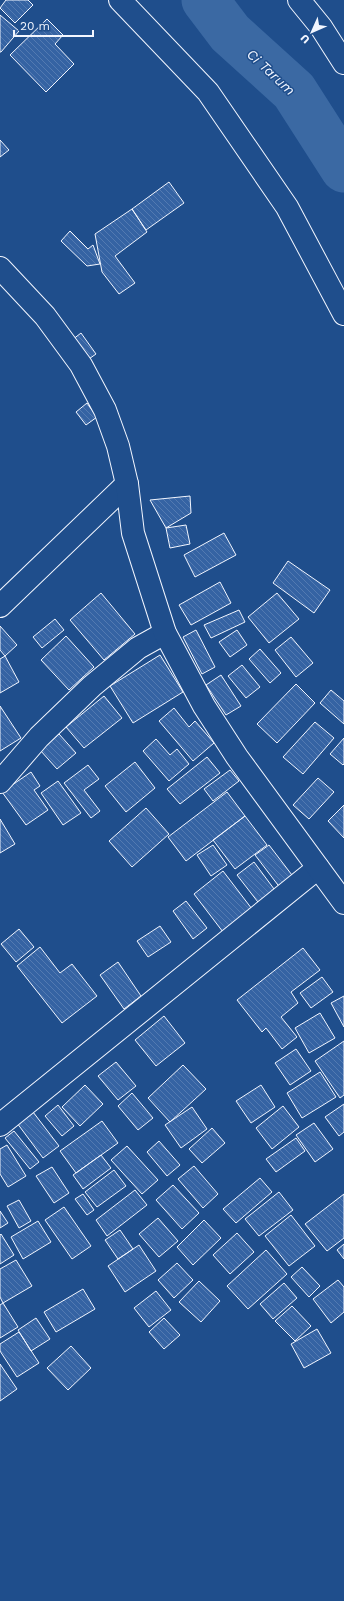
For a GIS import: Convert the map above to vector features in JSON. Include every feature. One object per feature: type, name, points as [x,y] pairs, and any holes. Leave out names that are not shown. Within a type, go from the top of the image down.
[{"type":"street","points":[[120,0],[208,92],[287,207],[344,314]]},
{"type":"street","points":[[299,0],[321,27],[344,63]]},
{"type":"street","points":[[0,268],[45,316],[80,365],[113,428],[126,484],[133,533],[165,633],[204,706],[237,757],[344,903]]},
{"type":"street","points":[[0,606],[126,484]]},
{"type":"street","points":[[0,782],[39,736],[92,686],[138,648],[165,633]]},
{"type":"street","points":[[0,1125],[318,868]]},
{"type":"building","points":[[6,0],[28,0],[33,5],[15,23],[0,8]]},
{"type":"building","points":[[0,15],[19,31],[1,52],[0,52]]},
{"type":"building","points":[[47,19],[63,35],[55,44],[74,64],[46,92],[10,55]]},
{"type":"building","points":[[0,140],[9,150],[0,157]]},
{"type":"building","points":[[169,182],[184,203],[146,230],[132,209]]},
{"type":"building","points":[[132,209],[147,232],[115,256],[135,283],[119,294],[102,272],[95,234]]},
{"type":"building","points":[[70,231],[88,249],[93,245],[100,264],[87,266],[61,241]]},
{"type":"building","points":[[81,333],[96,354],[86,361],[72,340]]},
{"type":"building","points":[[87,403],[97,417],[86,425],[76,412]]},
{"type":"building","points":[[190,496],[191,513],[166,528],[150,500]]},
{"type":"building","points":[[186,525],[190,544],[170,548],[166,528]]},
{"type":"building","points":[[224,533],[236,555],[195,577],[184,555]]},
{"type":"building","points":[[288,561],[330,590],[314,613],[273,583]]},
{"type":"building","points":[[220,582],[231,603],[191,625],[179,605]]},
{"type":"building","points":[[101,593],[135,634],[104,660],[70,620]]},
{"type":"building","points":[[277,593],[299,619],[269,643],[248,617]]},
{"type":"building","points":[[239,610],[245,622],[211,638],[204,625]]},
{"type":"building","points":[[55,619],[64,630],[42,648],[33,637]]},
{"type":"building","points":[[0,626],[17,645],[5,656],[0,650]]},
{"type":"building","points":[[196,630],[215,667],[202,674],[183,637]]},
{"type":"building","points":[[237,630],[247,645],[230,657],[219,642]]},
{"type":"building","points":[[66,636],[94,667],[69,690],[41,660]]},
{"type":"building","points":[[291,637],[313,663],[296,677],[275,650]]},
{"type":"building","points":[[260,649],[281,673],[270,683],[249,659]]},
{"type":"building","points":[[160,655],[183,692],[133,723],[110,686]]},
{"type":"building","points":[[5,656],[19,682],[0,693],[0,659]]},
{"type":"building","points":[[242,665],[260,687],[246,698],[228,676]]},
{"type":"building","points":[[221,675],[241,706],[226,715],[206,685]]},
{"type":"building","points":[[296,684],[315,703],[277,743],[257,724]]},
{"type":"building","points":[[331,690],[344,701],[344,724],[320,703]]},
{"type":"building","points":[[104,696],[122,718],[84,748],[66,727]]},
{"type":"building","points":[[0,706],[21,738],[0,751]]},
{"type":"building","points":[[174,708],[189,727],[195,721],[214,743],[193,761],[159,721]]},
{"type":"building","points":[[315,722],[334,738],[303,774],[283,757]]},
{"type":"building","points":[[59,734],[76,753],[57,769],[40,750]]},
{"type":"building","points":[[344,738],[344,764],[343,765],[330,754]]},
{"type":"building","points":[[156,739],[170,755],[177,749],[189,764],[169,781],[143,751]]},
{"type":"building","points":[[207,757],[220,773],[180,804],[167,789]]},
{"type":"building","points":[[135,762],[155,788],[126,812],[105,786]]},
{"type":"building","points":[[88,765],[99,779],[84,790],[100,811],[91,818],[64,783]]},
{"type":"building","points":[[230,770],[239,781],[213,801],[204,789]]},
{"type":"building","points":[[31,772],[40,786],[34,790],[48,810],[26,825],[2,792]]},
{"type":"building","points":[[318,778],[334,792],[309,819],[293,805]]},
{"type":"building","points":[[58,781],[81,813],[63,825],[41,793]]},
{"type":"building","points":[[227,792],[245,816],[186,861],[168,837]]},
{"type":"building","points":[[344,805],[344,838],[328,821]]},
{"type":"building","points":[[146,808],[169,834],[132,867],[109,841]]},
{"type":"building","points":[[245,816],[267,845],[235,869],[213,840]]},
{"type":"building","points":[[0,819],[15,844],[0,853]]},
{"type":"building","points":[[213,845],[227,865],[211,876],[197,855]]},
{"type":"building","points":[[269,845],[295,879],[281,889],[255,855]]},
{"type":"building","points":[[254,862],[277,893],[261,906],[237,875]]},
{"type":"building","points":[[223,871],[252,909],[223,932],[194,894]]},
{"type":"building","points":[[186,901],[207,928],[193,939],[173,911]]},
{"type":"building","points":[[160,926],[171,942],[148,957],[137,941]]},
{"type":"building","points":[[19,929],[34,947],[16,962],[1,944]]},
{"type":"building","points":[[40,947],[60,973],[72,964],[97,996],[62,1023],[17,966]]},
{"type":"building","points":[[303,948],[320,970],[291,992],[298,1003],[281,1017],[297,1037],[282,1049],[266,1028],[262,1032],[237,1000]]},
{"type":"building","points":[[118,962],[141,996],[124,1009],[100,975]]},
{"type":"building","points":[[322,977],[333,992],[311,1008],[300,993]]},
{"type":"building","points":[[344,996],[344,1027],[331,1003]]},
{"type":"building","points":[[320,1013],[335,1038],[309,1053],[295,1028]]},
{"type":"building","points":[[164,1016],[185,1043],[156,1066],[135,1040]]},
{"type":"building","points":[[344,1041],[344,1095],[340,1098],[315,1061]]},
{"type":"building","points":[[296,1049],[311,1071],[290,1085],[275,1063]]},
{"type":"building","points":[[116,1062],[136,1086],[118,1100],[98,1076]]},
{"type":"building","points":[[183,1065],[206,1089],[170,1122],[148,1098]]},
{"type":"building","points":[[320,1072],[336,1097],[302,1118],[287,1093]]},
{"type":"building","points":[[85,1085],[103,1104],[80,1126],[62,1107]]},
{"type":"building","points":[[261,1085],[275,1107],[251,1123],[236,1101]]},
{"type":"building","points":[[132,1093],[153,1118],[138,1130],[118,1106]]},
{"type":"building","points":[[344,1104],[344,1132],[339,1136],[325,1117]]},
{"type":"building","points":[[58,1105],[74,1126],[62,1136],[45,1116]]},
{"type":"building","points":[[283,1106],[299,1127],[272,1149],[256,1128]]},
{"type":"building","points":[[192,1107],[207,1129],[181,1148],[165,1125]]},
{"type":"building","points":[[33,1112],[59,1146],[43,1158],[17,1123]]},
{"type":"building","points":[[102,1121],[118,1143],[76,1173],[60,1151]]},
{"type":"building","points":[[314,1123],[333,1149],[315,1162],[296,1135]]},
{"type":"building","points":[[212,1128],[225,1143],[202,1163],[189,1149]]},
{"type":"building","points":[[14,1131],[39,1162],[30,1169],[5,1138]]},
{"type":"building","points":[[296,1138],[305,1151],[276,1172],[266,1159]]},
{"type":"building","points":[[159,1141],[180,1165],[167,1176],[147,1152]]},
{"type":"building","points":[[7,1145],[26,1176],[8,1187],[0,1174],[0,1149]]},
{"type":"building","points":[[127,1146],[158,1180],[142,1194],[111,1160]]},
{"type":"building","points":[[101,1155],[111,1168],[83,1189],[73,1175]]},
{"type":"building","points":[[194,1166],[218,1194],[203,1208],[178,1179]]},
{"type":"building","points":[[52,1167],[69,1193],[54,1203],[36,1176]]},
{"type":"building","points":[[114,1170],[126,1186],[97,1207],[85,1192]]},
{"type":"building","points":[[260,1178],[272,1192],[236,1223],[223,1209]]},
{"type":"building","points":[[173,1185],[199,1213],[182,1229],[156,1200]]},
{"type":"building","points":[[135,1190],[147,1205],[107,1236],[96,1220]]},
{"type":"building","points":[[279,1192],[293,1210],[259,1236],[245,1219]]},
{"type":"building","points":[[83,1194],[94,1210],[87,1215],[75,1199]]},
{"type":"building","points":[[344,1194],[344,1238],[327,1251],[305,1224]]},
{"type":"building","points":[[19,1200],[31,1221],[19,1228],[7,1206]]},
{"type":"building","points":[[64,1207],[91,1246],[72,1259],[45,1220]]},
{"type":"building","points":[[0,1211],[8,1223],[0,1228]]},
{"type":"building","points":[[291,1215],[315,1246],[289,1266],[265,1236]]},
{"type":"building","points":[[158,1218],[178,1241],[159,1257],[139,1234]]},
{"type":"building","points":[[204,1220],[221,1238],[193,1265],[177,1247]]},
{"type":"building","points":[[38,1221],[51,1242],[23,1259],[11,1237]]},
{"type":"building","points":[[120,1230],[133,1249],[118,1259],[105,1240]]},
{"type":"building","points":[[237,1233],[254,1252],[230,1274],[213,1255]]},
{"type":"building","points":[[1,1234],[14,1255],[0,1264],[0,1235]]},
{"type":"building","points":[[344,1244],[344,1259],[337,1250]]},
{"type":"building","points":[[139,1245],[156,1271],[125,1292],[108,1266]]},
{"type":"building","points":[[266,1250],[287,1274],[248,1309],[227,1286]]},
{"type":"building","points":[[16,1260],[32,1286],[3,1303],[0,1297],[0,1269]]},
{"type":"building","points":[[177,1263],[193,1280],[174,1298],[158,1280]]},
{"type":"building","points":[[302,1267],[320,1286],[309,1297],[291,1277]]},
{"type":"building","points":[[338,1280],[344,1287],[344,1312],[331,1323],[313,1299]]},
{"type":"building","points":[[199,1281],[220,1301],[201,1322],[179,1302]]},
{"type":"building","points":[[284,1283],[297,1298],[273,1319],[260,1304]]},
{"type":"building","points":[[83,1289],[95,1309],[56,1332],[44,1312]]},
{"type":"building","points":[[156,1291],[171,1310],[149,1327],[134,1308]]},
{"type":"building","points":[[3,1303],[18,1327],[0,1338],[0,1305]]},
{"type":"building","points":[[292,1306],[311,1326],[295,1341],[275,1321]]},
{"type":"building","points":[[36,1318],[50,1339],[31,1351],[18,1330]]},
{"type":"building","points":[[164,1318],[180,1335],[164,1349],[149,1332]]},
{"type":"building","points":[[317,1329],[331,1353],[304,1368],[291,1344]]},
{"type":"building","points":[[19,1332],[39,1363],[17,1377],[0,1351],[0,1344]]},
{"type":"building","points":[[71,1346],[91,1368],[68,1390],[47,1368]]},
{"type":"building","points":[[0,1364],[17,1389],[0,1401]]},
{"type":"waterway","name":"Ci Tarum","points":[[205,0],[230,33],[294,91],[344,169]]}]
